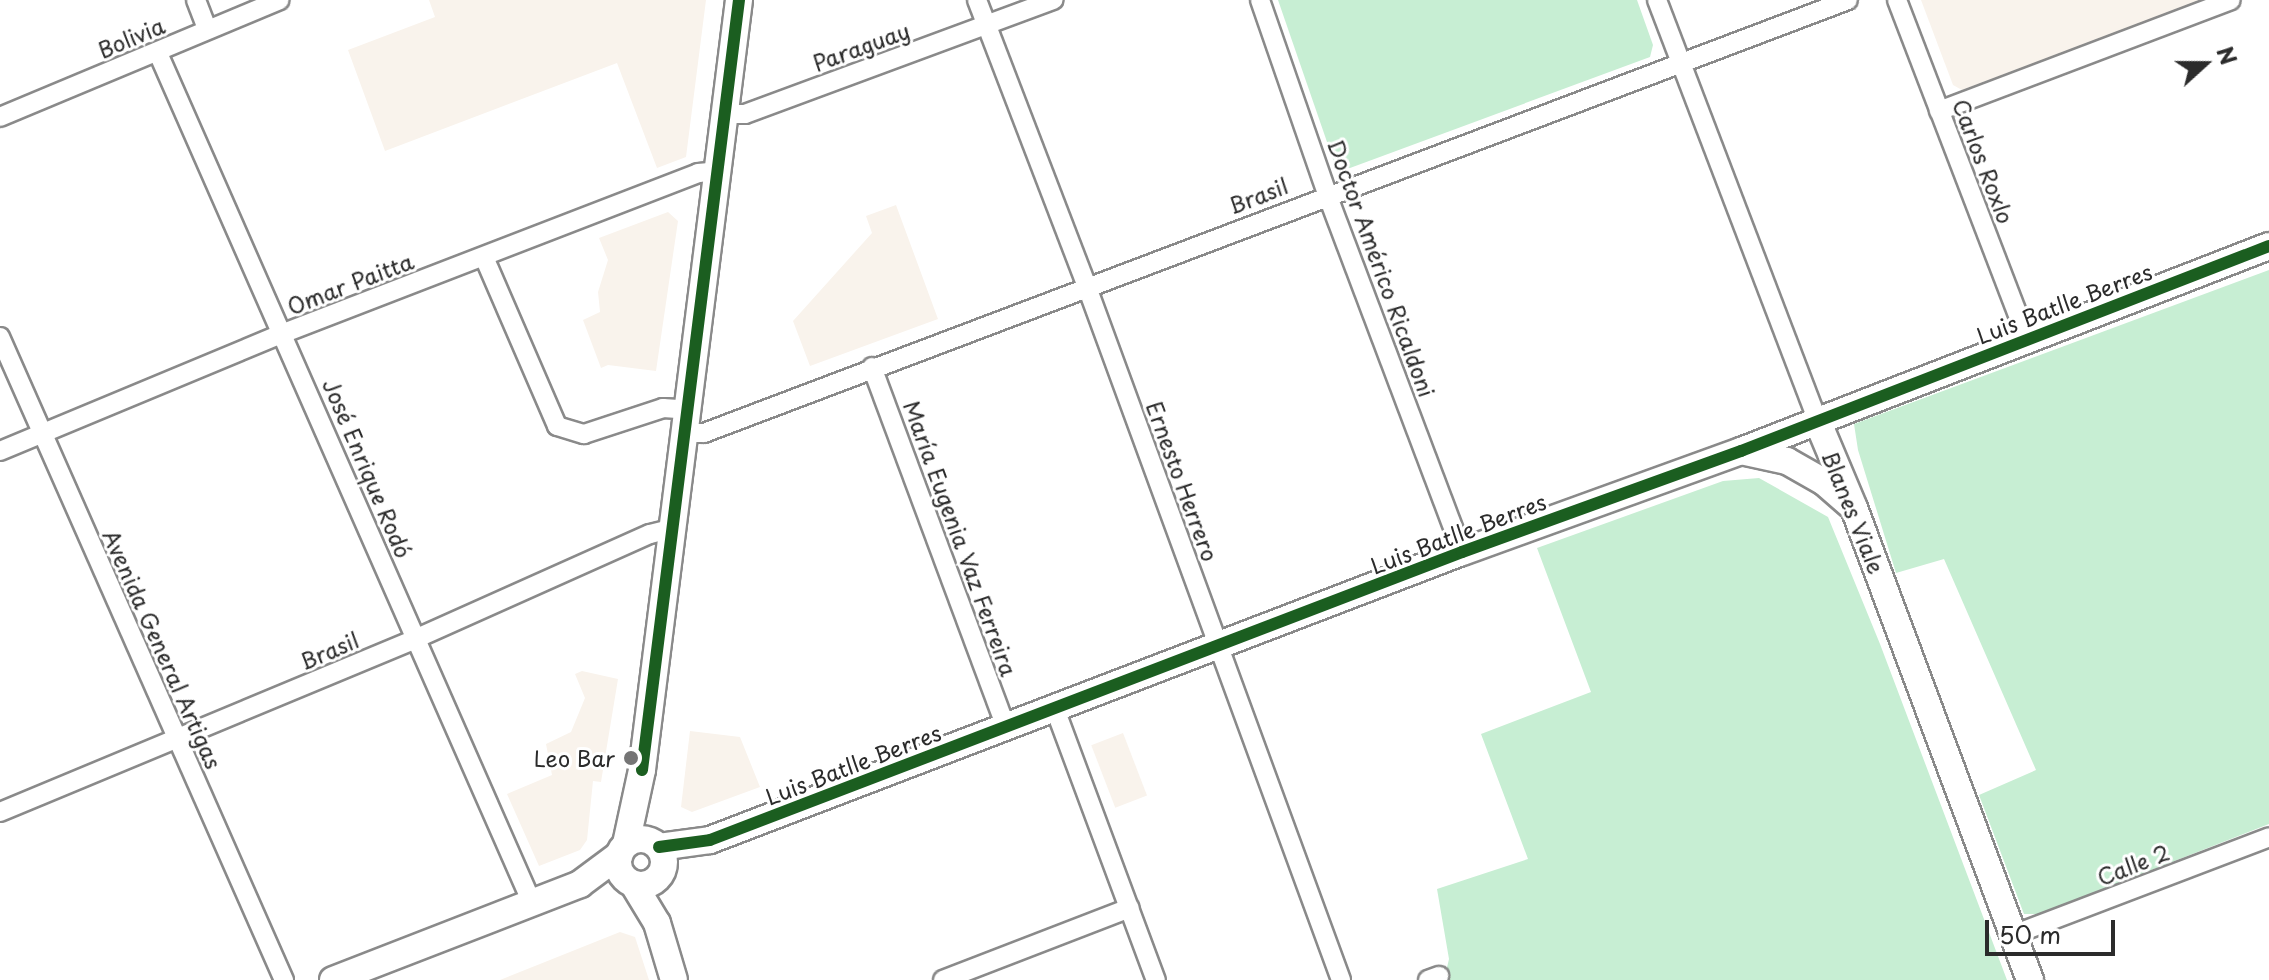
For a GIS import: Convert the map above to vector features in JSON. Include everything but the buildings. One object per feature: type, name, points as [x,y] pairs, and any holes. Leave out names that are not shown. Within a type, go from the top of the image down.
[{"type":"street","points":[[196,0],[207,29]]},
{"type":"street","name":"Bolivia","points":[[0,117],[280,0]]},
{"type":"street","points":[[674,980],[641,863],[642,770],[721,171],[739,0]]},
{"type":"street","name":"Ernesto Herrero","points":[[977,0],[1087,287],[1341,980]]},
{"type":"street","name":"Paraguay","points":[[728,114],[745,114],[1054,0]]},
{"type":"street","name":"Doctor Américo Ricaldoni","points":[[1260,0],[1327,194],[1462,552]]},
{"type":"street","name":"Blanes Viale","points":[[1657,0],[1817,420],[1854,508],[2030,980]]},
{"type":"street","name":"Brasil","points":[[484,257],[557,426],[584,434],[663,408],[704,433],[1327,194],[1848,0]]},
{"type":"street","name":"Carlos Roxlo","points":[[1897,0],[2027,339]]},
{"type":"street","points":[[1939,111],[2231,0]]},
{"type":"street","name":"José Enrique Rodó","points":[[158,53],[284,333],[532,903]]},
{"type":"street","name":"Omar Paitta","points":[[0,451],[284,333],[698,173],[721,171]]},
{"type":"street","name":"Luis Batlle Berres","points":[[641,863],[710,840],[1462,552],[1741,451],[2269,246]]},
{"type":"street","name":"Avenida General Artigas","points":[[0,337],[284,980]]},
{"type":"street","name":"María Eugenia Vaz Ferreira","points":[[872,367],[1006,727]]},
{"type":"street","points":[[1741,451],[1787,461],[1805,470],[1854,508]]},
{"type":"street","name":"Brasil","points":[[0,812],[177,741],[650,534],[674,528]]},
{"type":"street","points":[[1055,709],[1156,980]]},
{"type":"street","name":"Calle 2","points":[[2013,935],[2269,837]]},
{"type":"street","points":[[333,980],[641,863]]},
{"type":"street","points":[[943,980],[1130,908]]},
{"type":"shaded area","points":[[429,0],[706,0],[686,157],[657,168],[617,63],[385,151],[348,50],[435,17]]},
{"type":"shaded area","points":[[1921,0],[2201,0],[1962,90],[1953,85]]},
{"type":"shaded area","points":[[896,205],[938,319],[810,366],[793,321],[872,233],[866,216]]},
{"type":"shaded area","points":[[668,212],[678,221],[656,371],[608,365],[601,368],[583,320],[600,312],[598,292],[608,260],[599,238]]},
{"type":"shaded area","points":[[582,671],[618,679],[601,782],[593,781],[587,840],[580,850],[539,866],[507,794],[552,775],[546,744],[571,732],[585,698],[575,674]]},
{"type":"shaded area","points":[[690,731],[740,737],[760,787],[692,812],[681,807]]},
{"type":"shaded area","points":[[1123,733],[1147,796],[1115,808],[1091,745]]},
{"type":"shaded area","points":[[620,932],[635,937],[649,980],[500,980]]},
{"type":"green space","points":[[1278,0],[1637,0],[1653,45],[1650,57],[1350,168],[1336,168]]},
{"type":"green space","points":[[2269,270],[2269,824],[2039,914],[2024,914],[1979,795],[2036,770],[1944,559],[1896,573],[1858,450],[1854,424]]},
{"type":"green space","points":[[1759,478],[1828,517],[1880,644],[2007,980],[1444,980],[1449,959],[1437,889],[1528,859],[1481,734],[1591,692],[1537,548],[1723,481]]},
{"type":"cycle path","points":[[642,770],[739,0]]},
{"type":"cycle path","points":[[659,847],[710,840],[1462,552],[1741,451],[2269,246]]},
{"type":"place","name":"Leo Bar","points":[[631,758]]}]
